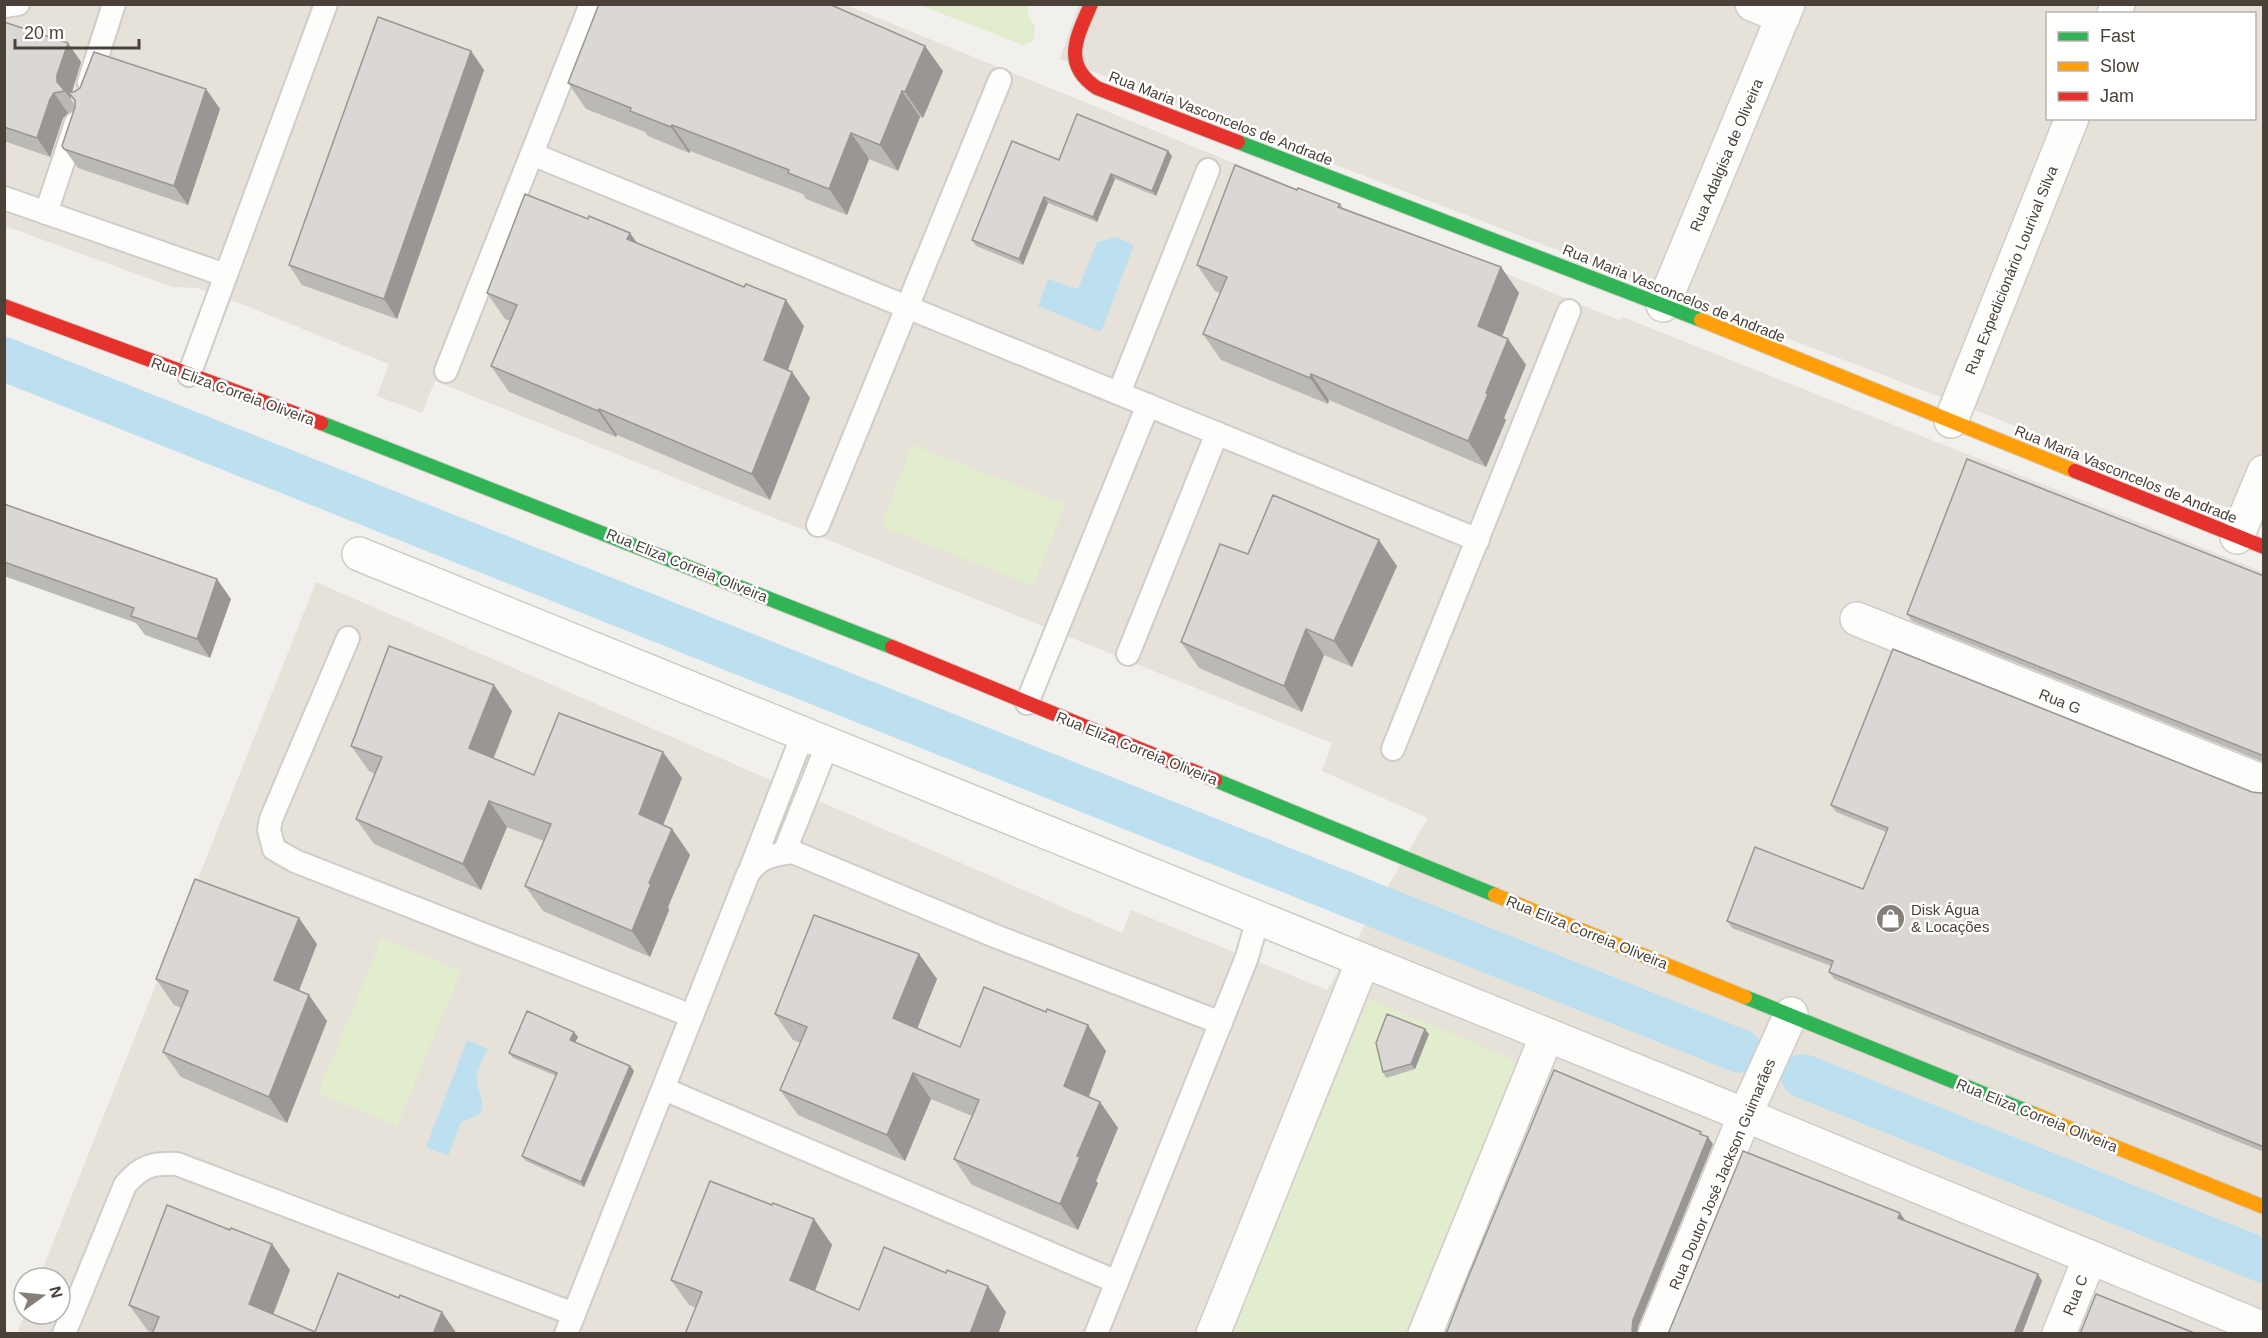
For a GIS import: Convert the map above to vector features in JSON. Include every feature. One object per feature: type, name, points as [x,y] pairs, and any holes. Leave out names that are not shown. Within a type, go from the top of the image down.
[{"type":"street","name":"Rua Maria Vasconcelos de Andrade","points":[[1091,4],[1073,52],[1077,69],[1088,84],[1663,305],[2250,542]]},
{"type":"street","points":[[1752,4],[1786,11]]},
{"type":"street","name":"Rua Adalgisa de Oliveira","points":[[1663,305],[1786,11]]},
{"type":"street","name":"Rua Expedicionário Lourival Silva","points":[[1951,421],[2071,120]]},
{"type":"street","name":"Rua Eliza Correia Oliveira","points":[[4,306],[395,450],[871,639],[2264,1207]]},
{"type":"street","points":[[2250,542],[2264,472]]},
{"type":"street","points":[[359,554],[1745,1115],[2264,1329]]},
{"type":"street","name":"Rua G","points":[[1857,619],[2264,782]]},
{"type":"street","points":[[1213,1334],[1363,961]]},
{"type":"street","name":"Rua Doutor José Jackson Guimarães","points":[[1655,1334],[1745,1115],[1791,1014]]},
{"type":"street","points":[[1425,1334],[1547,1035]]},
{"type":"street","name":"Rua C","points":[[2059,1334],[2090,1257]]},
{"type":"lane","points":[[4,6],[18,4]]},
{"type":"lane","points":[[84,98],[114,4]]},
{"type":"lane","points":[[189,375],[326,4]]},
{"type":"lane","points":[[446,371],[591,4]]},
{"type":"lane","points":[[818,525],[1000,80]]},
{"type":"lane","points":[[46,213],[76,123]]},
{"type":"lane","points":[[532,154],[1478,540]]},
{"type":"lane","points":[[1119,393],[1208,170]]},
{"type":"lane","points":[[4,198],[225,275]]},
{"type":"lane","points":[[1393,749],[1569,311]]},
{"type":"lane","points":[[1027,703],[1148,405]]},
{"type":"lane","points":[[1128,654],[1217,433]]},
{"type":"lane","points":[[348,638],[271,819],[271,841],[274,849],[295,861],[692,1016]]},
{"type":"lane","points":[[784,853],[816,738]]},
{"type":"lane","points":[[64,1334],[125,1185],[134,1174],[157,1163],[177,1164],[570,1324],[751,868],[816,738]]},
{"type":"lane","points":[[751,868],[764,858],[793,852],[995,936],[1221,1023]]},
{"type":"lane","points":[[1096,1334],[1247,957],[1258,918]]},
{"type":"lane","points":[[664,1089],[1117,1282]]},
{"type":"shaded area","points":[[1079,4],[2263,5],[2263,521],[1060,59]]},
{"type":"shaded area","points":[[4,5],[846,5],[1619,320],[1623,317],[2263,572],[2263,1333],[17,1333],[20,1326],[72,1326],[72,1266],[44,1266],[316,582],[1122,933],[1131,910],[1327,990],[1428,818],[1322,771],[1332,743],[435,381],[422,413],[377,396],[389,364],[197,288],[172,287],[5,226]]},
{"type":"green space","points":[[919,5],[1030,5],[1027,13],[1034,26],[1033,41],[1023,45]]},
{"type":"green space","points":[[912,445],[1065,504],[1033,586],[881,526]]},
{"type":"green space","points":[[382,938],[461,971],[397,1126],[318,1093]]},
{"type":"green space","points":[[1369,999],[1517,1061],[1405,1333],[1232,1334]]},
{"type":"water","points":[[1117,237],[1134,245],[1101,332],[1038,306],[1048,279],[1078,289],[1097,242]]},
{"type":"water","points":[[467,1040],[488,1049],[477,1073],[482,1106],[478,1115],[461,1122],[448,1156],[426,1147]]},
{"type":"building","points":[[599,4],[829,4],[925,46],[905,92],[902,91],[880,145],[851,133],[829,189],[788,173],[789,170],[630,111],[631,108],[568,83]]},
{"type":"building","points":[[378,17],[471,51],[384,299],[289,265]]},
{"type":"building","points":[[4,22],[68,43],[57,75],[57,82],[65,91],[54,93],[50,99],[37,138],[4,127]]},
{"type":"building","points":[[94,52],[206,89],[174,186],[64,149],[62,146],[75,107],[75,100],[68,92],[74,92],[80,88]]},
{"type":"building","points":[[1077,114],[1168,151],[1152,191],[1111,174],[1093,217],[1044,197],[1019,259],[972,240],[1012,141],[1059,160]]},
{"type":"building","points":[[1235,165],[1297,190],[1298,188],[1340,204],[1338,207],[1501,267],[1478,326],[1508,339],[1468,441],[1311,374],[1310,378],[1203,334],[1227,277],[1197,265]]},
{"type":"building","points":[[525,194],[630,233],[627,239],[744,287],[746,284],[786,300],[764,360],[792,372],[752,474],[491,366],[517,305],[487,293]]},
{"type":"building","points":[[1967,459],[2264,576],[2264,756],[1907,614]]},
{"type":"building","points":[[1273,495],[1379,540],[1334,641],[1306,629],[1284,686],[1181,642],[1220,544],[1248,554]]},
{"type":"building","points":[[4,504],[217,579],[197,639],[131,616],[134,608],[4,562]]},
{"type":"building","points":[[389,646],[494,685],[469,748],[534,775],[559,713],[663,752],[639,814],[672,829],[632,931],[525,886],[551,824],[489,801],[463,864],[356,819],[382,757],[351,746]]},
{"type":"building","points":[[1893,649],[2252,792],[2264,792],[2264,1147],[1829,972],[1833,961],[1727,921],[1755,847],[1863,889],[1888,828],[1831,805]]},
{"type":"building","points":[[195,879],[299,918],[274,980],[309,995],[269,1097],[163,1052],[188,991],[156,979]]},
{"type":"building","points":[[814,915],[919,954],[893,1018],[960,1047],[984,987],[1046,1012],[1047,1009],[1088,1025],[1064,1086],[1100,1102],[1060,1204],[954,1159],[979,1100],[913,1073],[887,1135],[780,1090],[807,1027],[775,1014]]},
{"type":"building","points":[[527,1011],[574,1032],[570,1040],[630,1066],[581,1182],[522,1156],[557,1073],[509,1053]]},
{"type":"building","points":[[1387,1014],[1425,1029],[1411,1064],[1383,1072],[1376,1043]]},
{"type":"building","points":[[1554,1070],[1708,1137],[1633,1320],[1633,1334],[1446,1334],[1467,1280]]},
{"type":"building","points":[[1743,1151],[1900,1213],[1898,1218],[2038,1274],[2014,1334],[1668,1334]]},
{"type":"building","points":[[710,1181],[814,1219],[790,1280],[859,1310],[884,1247],[946,1273],[947,1270],[988,1286],[970,1334],[685,1334],[702,1292],[671,1280]]},
{"type":"building","points":[[167,1205],[272,1244],[249,1304],[315,1332],[338,1273],[399,1298],[400,1295],[442,1312],[433,1334],[152,1334],[159,1317],[129,1305]]},
{"type":"building","points":[[2096,1294],[2197,1334],[2080,1334]]},
{"type":"waterway","points":[[4,359],[1740,1051]]},
{"type":"waterway","points":[[1803,1076],[2264,1261]]},
{"type":"traffic: fast","points":[[1238,142],[1701,320]]},
{"type":"traffic: fast","points":[[321,423],[892,647]]},
{"type":"traffic: fast","points":[[1215,780],[1495,895]]},
{"type":"traffic: fast","points":[[1745,997],[2034,1114]]},
{"type":"traffic: slow","points":[[1701,320],[2075,471]]},
{"type":"traffic: slow","points":[[1495,895],[1745,997]]},
{"type":"traffic: slow","points":[[2034,1114],[2264,1207]]},
{"type":"traffic: jam","points":[[1091,4],[1075,49],[1079,69],[1086,79],[1097,88],[1238,142]]},
{"type":"traffic: jam","points":[[4,306],[321,423]]},
{"type":"traffic: jam","points":[[2075,471],[2264,547]]},
{"type":"traffic: jam","points":[[892,647],[1215,780]]},
{"type":"place","name":"Disk Água & Locações","points":[[1890,918]]}]
